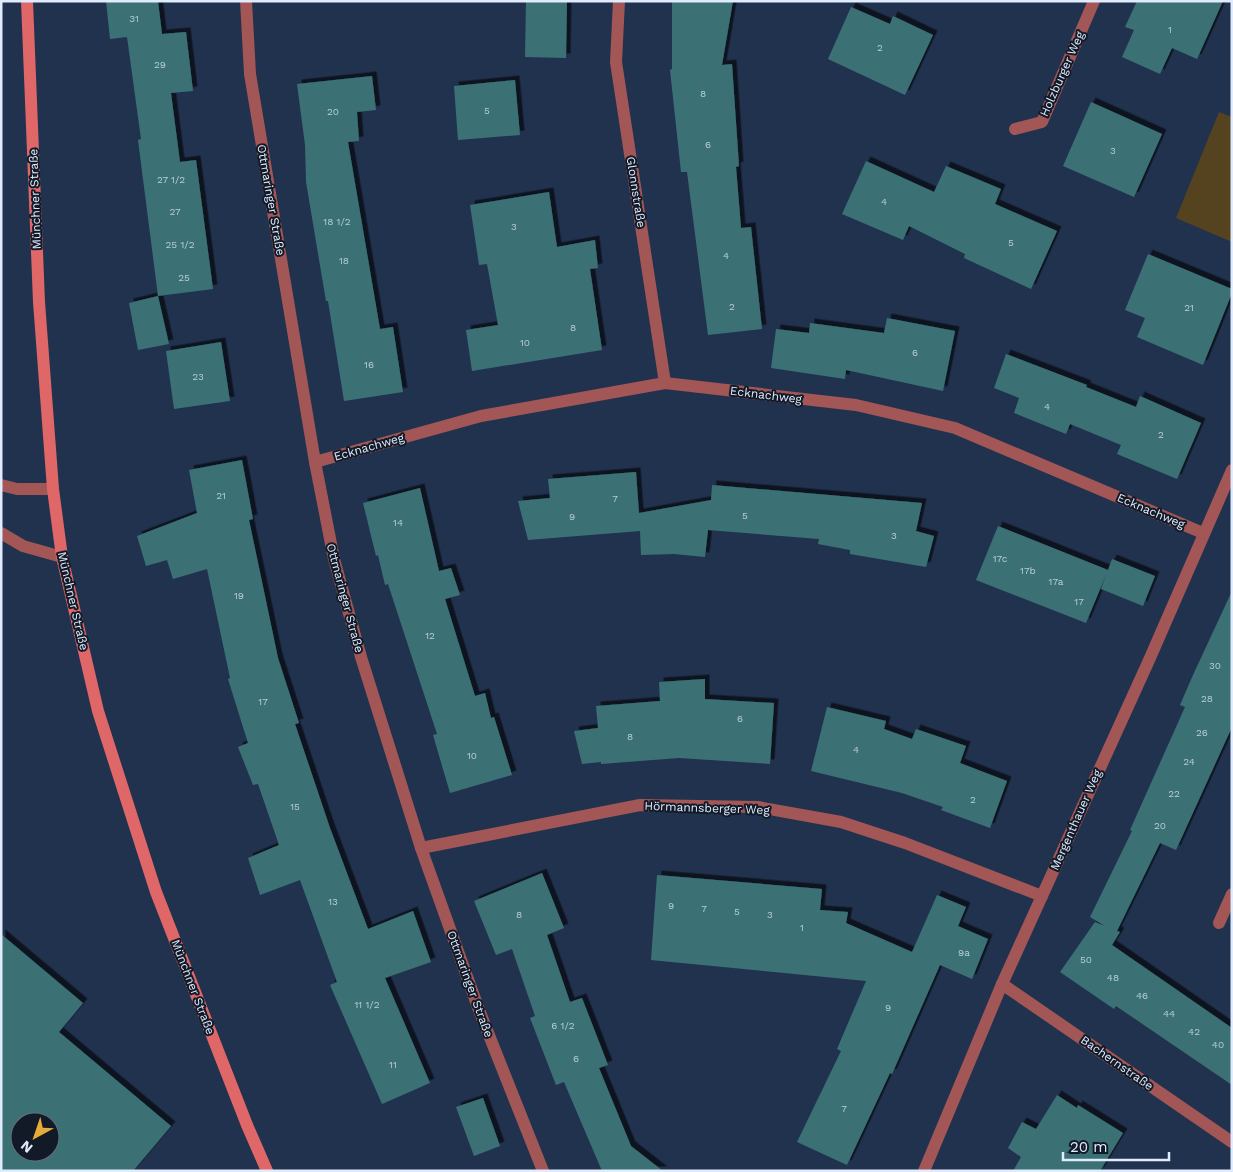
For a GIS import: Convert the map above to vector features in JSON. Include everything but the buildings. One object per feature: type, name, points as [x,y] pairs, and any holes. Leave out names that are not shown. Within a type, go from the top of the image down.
[{"type":"main road","name":"Münchner Straße","points":[[27,1],[39,302],[53,489],[62,557],[98,711],[156,892],[247,1125],[267,1171]]},
{"type":"street","name":"Ottmaringer Straße","points":[[246,1],[250,74],[315,462],[334,559],[361,657],[421,848],[478,1010],[543,1171]]},
{"type":"street","name":"Glonnstraße","points":[[619,1],[616,62],[665,383]]},
{"type":"street","name":"Holzburger Weg","points":[[1015,129],[1042,122],[1094,1]]},
{"type":"street","name":"Ecknachweg","points":[[315,462],[481,416],[665,383],[856,405],[955,428],[1203,532]]},
{"type":"street","name":"Mergenthauer Weg","points":[[924,1171],[1002,984],[1150,658],[1203,532],[1232,470]]},
{"type":"street","points":[[1,485],[17,489],[53,489]]},
{"type":"street","points":[[1,533],[23,546],[62,557]]},
{"type":"street","name":"Hörmannsberger Weg","points":[[421,848],[640,805],[758,807],[840,822],[905,843],[1042,896]]},
{"type":"street","points":[[1219,923],[1232,894]]},
{"type":"street","name":"Bachernstraße","points":[[1002,984],[1232,1142]]},
{"type":"shaded area","points":[[1219,112],[1232,117],[1232,242],[1176,218]]}]
